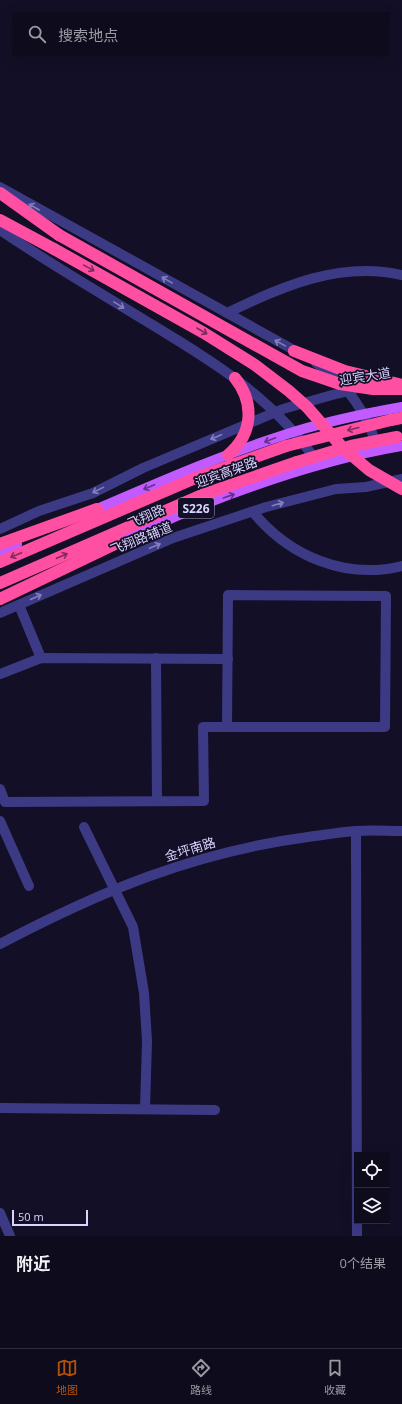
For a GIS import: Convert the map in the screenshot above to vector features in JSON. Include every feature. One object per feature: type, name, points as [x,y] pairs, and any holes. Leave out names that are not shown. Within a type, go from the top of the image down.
[{"type":"highway","points":[[0,193],[60,235],[302,371],[340,384],[373,389],[400,385]]},
{"type":"highway","points":[[0,220],[204,333],[255,365],[293,395],[342,447],[369,470],[402,489]]},
{"type":"highway","points":[[294,351],[345,371],[400,385]]},
{"type":"highway","points":[[228,455],[240,442],[248,424],[248,400],[245,392],[235,378]]},
{"type":"highway","name":"迎宾高架路","points":[[0,562],[200,477],[286,446],[402,418]]},
{"type":"highway","name":"迎宾高架路","points":[[0,583],[202,495],[331,452],[401,443]]},
{"type":"highway","points":[[2,546],[97,508]]},
{"type":"highway","points":[[0,599],[119,542]]},
{"type":"main road","name":"飞翔路","points":[[97,508],[228,455],[294,432],[402,407]]},
{"type":"main road","name":"飞翔路","points":[[0,593],[206,503],[319,466],[378,451],[401,443]]},
{"type":"street","points":[[0,187],[320,365],[348,391],[364,415],[378,451]]},
{"type":"street","points":[[0,230],[38,256],[190,348],[235,378],[276,412],[294,432],[319,466]]},
{"type":"street","points":[[227,313],[276,291],[328,274],[343,271],[374,270],[402,275]]},
{"type":"street","name":"迎宾大道","points":[[276,412],[348,391],[400,385]]},
{"type":"street","points":[[0,529],[39,511],[93,493],[143,468],[276,412]]},
{"type":"street","name":"飞翔路辅道","points":[[0,613],[173,538],[253,512],[329,490],[366,487],[402,479]]},
{"type":"street","points":[[253,512],[267,528],[296,551],[323,562],[352,569],[367,570],[402,566]]},
{"type":"street","points":[[0,790],[4,802],[204,801],[203,727],[385,728],[386,596],[228,595],[227,727]]},
{"type":"street","points":[[19,605],[41,658]]},
{"type":"street","points":[[0,674],[41,658],[228,658]]},
{"type":"street","points":[[156,658],[158,801]]},
{"type":"street","points":[[0,821],[30,886]]},
{"type":"street","points":[[84,827],[133,927],[144,993],[147,1041],[145,1109]]},
{"type":"street","points":[[356,831],[357,1236]]},
{"type":"street","name":"金坪南路","points":[[0,944],[76,905],[158,872],[220,853],[276,842],[356,831],[402,831]]},
{"type":"street","points":[[0,1108],[215,1110]]},
{"type":"street","points":[[0,1213],[10,1236]]}]
